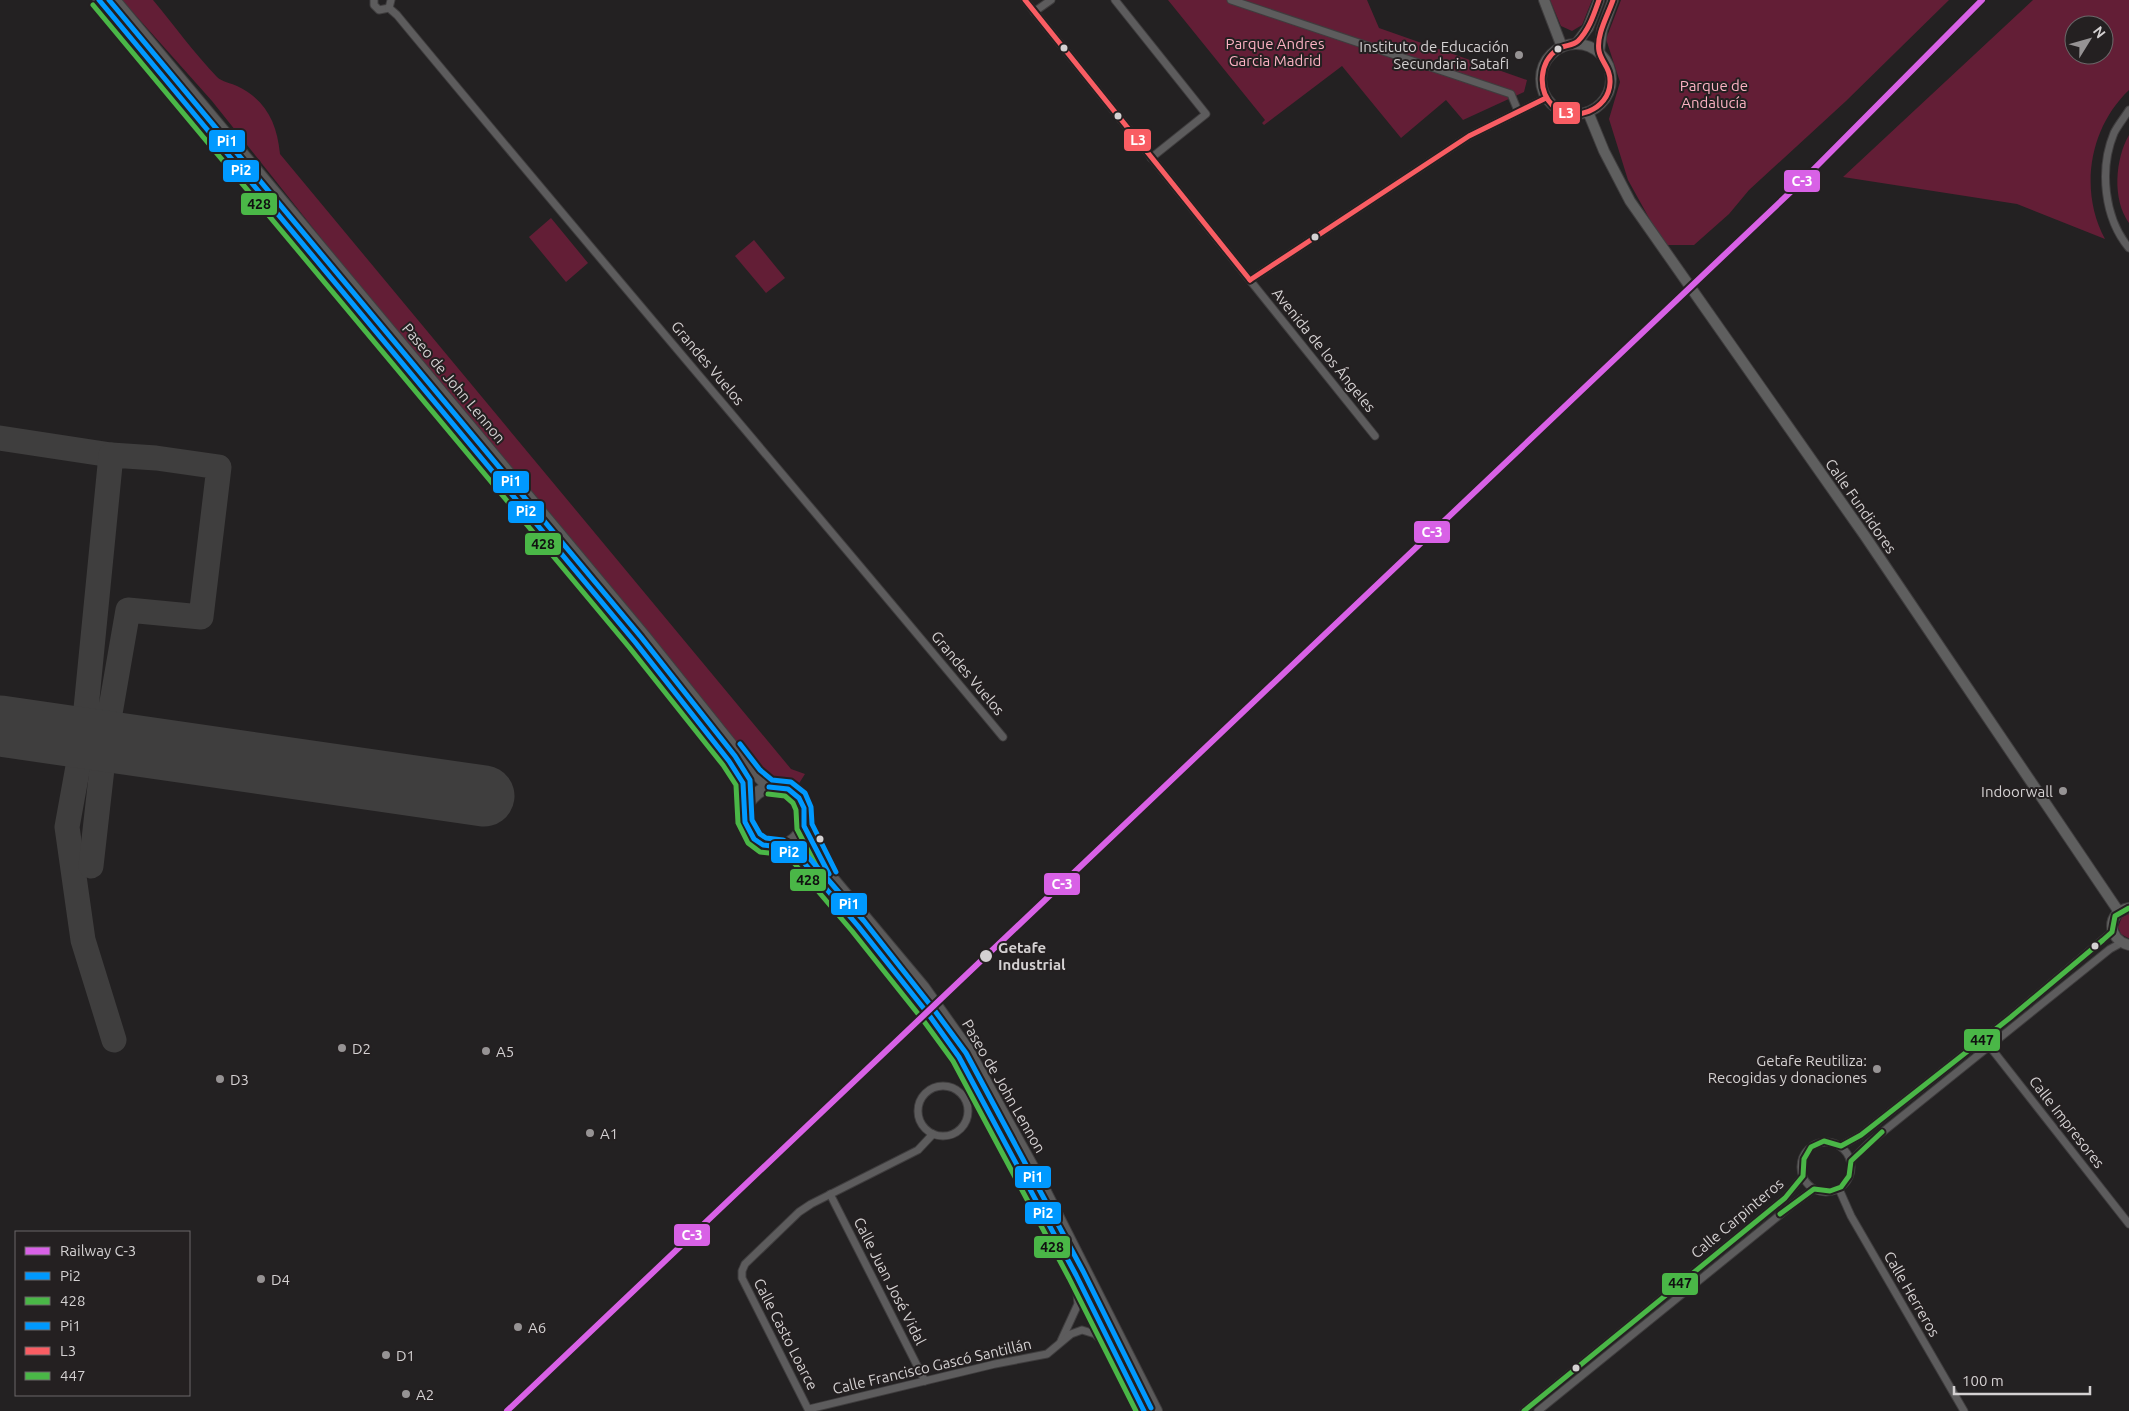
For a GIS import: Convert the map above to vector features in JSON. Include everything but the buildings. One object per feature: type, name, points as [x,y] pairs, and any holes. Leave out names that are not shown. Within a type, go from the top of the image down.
[{"type":"highway","name":"Paseo de John Lennon","points":[[99,0],[635,642],[730,761],[743,783],[745,809]]},
{"type":"highway","name":"Paseo de John Lennon","points":[[114,0],[632,621],[744,761],[769,787]]},
{"type":"highway","points":[[769,787],[788,789],[799,798],[804,808],[804,826],[794,839],[780,847],[763,844],[754,839],[745,822],[745,809],[752,797],[760,790],[769,787]]},
{"type":"highway","name":"Paseo de John Lennon","points":[[804,826],[826,879]]},
{"type":"highway","name":"Paseo de John Lennon","points":[[780,847],[799,856],[826,879],[923,987],[946,1019],[966,1050],[1031,1177],[1156,1411]]},
{"type":"highway","name":"Paseo de John Lennon","points":[[1031,1177],[1113,1352],[1144,1411]]},
{"type":"street","name":"Grandes Vuelos","points":[[374,0],[374,5],[379,10],[389,8],[397,15],[560,212],[643,306],[1003,737]]},
{"type":"street","points":[[389,8],[391,0]]},
{"type":"street","name":"Avenida de los Ángeles","points":[[1025,0],[1375,436]]},
{"type":"street","points":[[1034,12],[1051,0]]},
{"type":"street","points":[[1116,0],[1206,114],[1151,158]]},
{"type":"street","points":[[1231,0],[1511,94],[1518,111]]},
{"type":"street","points":[[1544,0],[1562,47]]},
{"type":"street","points":[[1576,44],[1588,28],[1598,0]]},
{"type":"street","points":[[1599,52],[1602,30],[1613,0]]},
{"type":"street","points":[[1576,44],[1585,44],[1599,52],[1607,61],[1612,83],[1609,94],[1602,103],[1588,112],[1572,114],[1562,112],[1546,98],[1542,82],[1544,66],[1549,56],[1562,47],[1576,44]]},
{"type":"street","points":[[1250,280],[1469,136],[1546,98]]},
{"type":"street","points":[[2129,110],[2114,133],[2106,166],[2107,198],[2118,234],[2129,248]]},
{"type":"street","name":"Calle Fundidores","points":[[1588,112],[1604,151],[1630,201],[1702,307],[1865,536],[2124,910]]},
{"type":"street","points":[[1851,1161],[1869,1143],[2110,949],[2125,944],[2112,932],[2112,924],[2124,910]]},
{"type":"street","points":[[1841,1146],[1861,1135],[2112,932]]},
{"type":"street","name":"Calle Impresores","points":[[1983,1038],[2129,1224]]},
{"type":"street","points":[[830,1194],[918,1150],[934,1134],[950,1135],[963,1126],[968,1109],[966,1101],[954,1089],[938,1087],[931,1089],[920,1101],[918,1117],[922,1124],[934,1134]]},
{"type":"street","points":[[1828,1142],[1841,1146],[1851,1161],[1851,1173],[1847,1181],[1839,1189],[1830,1192],[1814,1189],[1803,1176],[1801,1165],[1808,1149],[1820,1143],[1828,1142]]},
{"type":"street","name":"Calle Carpinteros","points":[[1524,1411],[1785,1198],[1803,1176]]},
{"type":"street","name":"Calle Carpinteros","points":[[1538,1411],[1814,1189]]},
{"type":"street","name":"Calle Herreros","points":[[1839,1189],[1851,1216],[1964,1411]]},
{"type":"street","name":"Calle Casto Loarce","points":[[809,1410],[742,1278],[742,1271],[745,1264],[799,1212],[830,1194]]},
{"type":"street","name":"Calle Juan José Vidal","points":[[830,1194],[925,1381]]},
{"type":"street","points":[[1059,1346],[1078,1304],[1076,1275]]},
{"type":"street","name":"Calle Francisco Gascó Santillán","points":[[809,1410],[925,1381],[1046,1354],[1059,1346],[1071,1334],[1082,1330],[1095,1334],[1113,1352]]},
{"type":"green space","points":[[122,0],[153,0],[217,77],[247,92],[263,105],[273,123],[280,154],[791,769],[805,774],[798,785],[774,778],[750,761],[360,287],[212,101]]},
{"type":"green space","name":"Parque Andres Garcia Madrid","points":[[1168,0],[1367,0],[1379,28],[1527,80],[1524,92],[1463,120],[1446,100],[1401,138],[1342,66],[1264,125],[1262,123],[1265,120]]},
{"type":"green space","points":[[1550,0],[1592,0],[1582,25],[1572,31],[1561,26]]},
{"type":"green space","name":"Parque de Andalucía","points":[[1621,0],[1949,0],[1846,101],[1749,190],[1729,214],[1694,245],[1664,245],[1628,180],[1609,119],[1620,82],[1606,39]]},
{"type":"green space","points":[[2033,0],[2129,0],[2129,90],[2115,105],[2105,123],[2097,141],[2092,161],[2092,201],[2105,239],[2017,204],[1843,177]]},
{"type":"green space","points":[[2129,135],[2129,223],[2120,203],[2117,179],[2124,145]]},
{"type":"green space","points":[[551,218],[588,263],[566,282],[529,237]]},
{"type":"green space","points":[[754,240],[785,278],[766,293],[735,256]]},
{"type":"green space","points":[[2129,914],[2128,938],[2121,934],[2118,927],[2122,917]]},
{"type":"taxiway","points":[[0,438],[111,455]]},
{"type":"taxiway","points":[[111,455],[156,458],[219,467],[201,617],[128,610],[105,742],[83,739],[111,455]]},
{"type":"taxiway","points":[[83,739],[67,827],[83,940],[114,1040]]},
{"type":"taxiway","points":[[91,866],[105,742]]},
{"type":"runway","points":[[0,726],[484,796]]},
{"type":"rail line","name":"C-3","points":[[507,1411],[1799,184],[1982,0]]},
{"type":"transit line","name":"Pi2","points":[[99,0],[635,642],[729,761],[743,783],[745,822],[754,839],[763,845],[780,847],[799,857],[858,926],[929,1015],[959,1057],[1076,1275],[1144,1411]]},
{"type":"transit line","name":"Pi1","points":[[109,0],[641,637],[735,756],[750,780],[752,820],[760,834],[766,838],[783,840],[804,852],[864,921],[935,1011],[966,1053],[1083,1271],[1151,1408]]},
{"type":"transit line","name":"L3","points":[[1025,0],[1250,280]]},
{"type":"transit line","name":"L3","points":[[1599,0],[1591,22],[1582,37],[1576,43],[1558,49],[1547,61],[1542,76],[1544,92],[1553,106],[1570,114],[1580,114],[1597,107],[1608,92],[1610,78],[1600,55],[1599,38],[1613,0]]},
{"type":"transit line","name":"428","points":[[93,5],[629,647],[723,765],[736,785],[738,823],[748,843],[760,852],[778,854],[794,863],[852,931],[923,1020],[953,1061],[1069,1278],[1136,1411]]},
{"type":"transit line","name":"L3","points":[[1250,280],[1469,136],[1546,98]]},
{"type":"transit line","name":"Pi1","points":[[740,744],[760,770],[772,780],[791,782],[805,793],[811,807],[812,824],[836,872]]},
{"type":"transit line","name":"Pi2","points":[[769,787],[788,789],[799,798],[804,808],[804,826],[829,874]]},
{"type":"transit line","name":"428","points":[[768,794],[785,796],[793,803],[796,810],[797,829],[822,877]]},
{"type":"transit line","name":"447","points":[[1524,1411],[1785,1198],[1803,1176],[1804,1159],[1811,1147],[1824,1141],[1841,1146],[1861,1135],[2011,1017],[2103,940],[2112,932],[2115,916],[2129,908]]},
{"type":"transit line","name":"447","points":[[1780,1214],[1814,1189],[1830,1191],[1841,1187],[1849,1176],[1851,1161],[1882,1132]]},
{"type":"place","name":"Instituto de Educación Secundaria Satafi","points":[[1519,55]]},
{"type":"place","name":"Indoorwall","points":[[2063,791]]},
{"type":"place","name":"Getafe Industrial","points":[[986,956]]},
{"type":"place","name":"D2","points":[[342,1048]]},
{"type":"place","name":"A5","points":[[486,1051]]},
{"type":"place","name":"Getafe Reutiliza: Recogidas y donaciones","points":[[1877,1069]]},
{"type":"place","name":"D3","points":[[220,1079]]},
{"type":"place","name":"A1","points":[[590,1133]]},
{"type":"place","name":"D4","points":[[261,1279]]},
{"type":"place","name":"A6","points":[[518,1327]]},
{"type":"place","name":"D1","points":[[386,1355]]},
{"type":"place","name":"A2","points":[[406,1394]]}]
